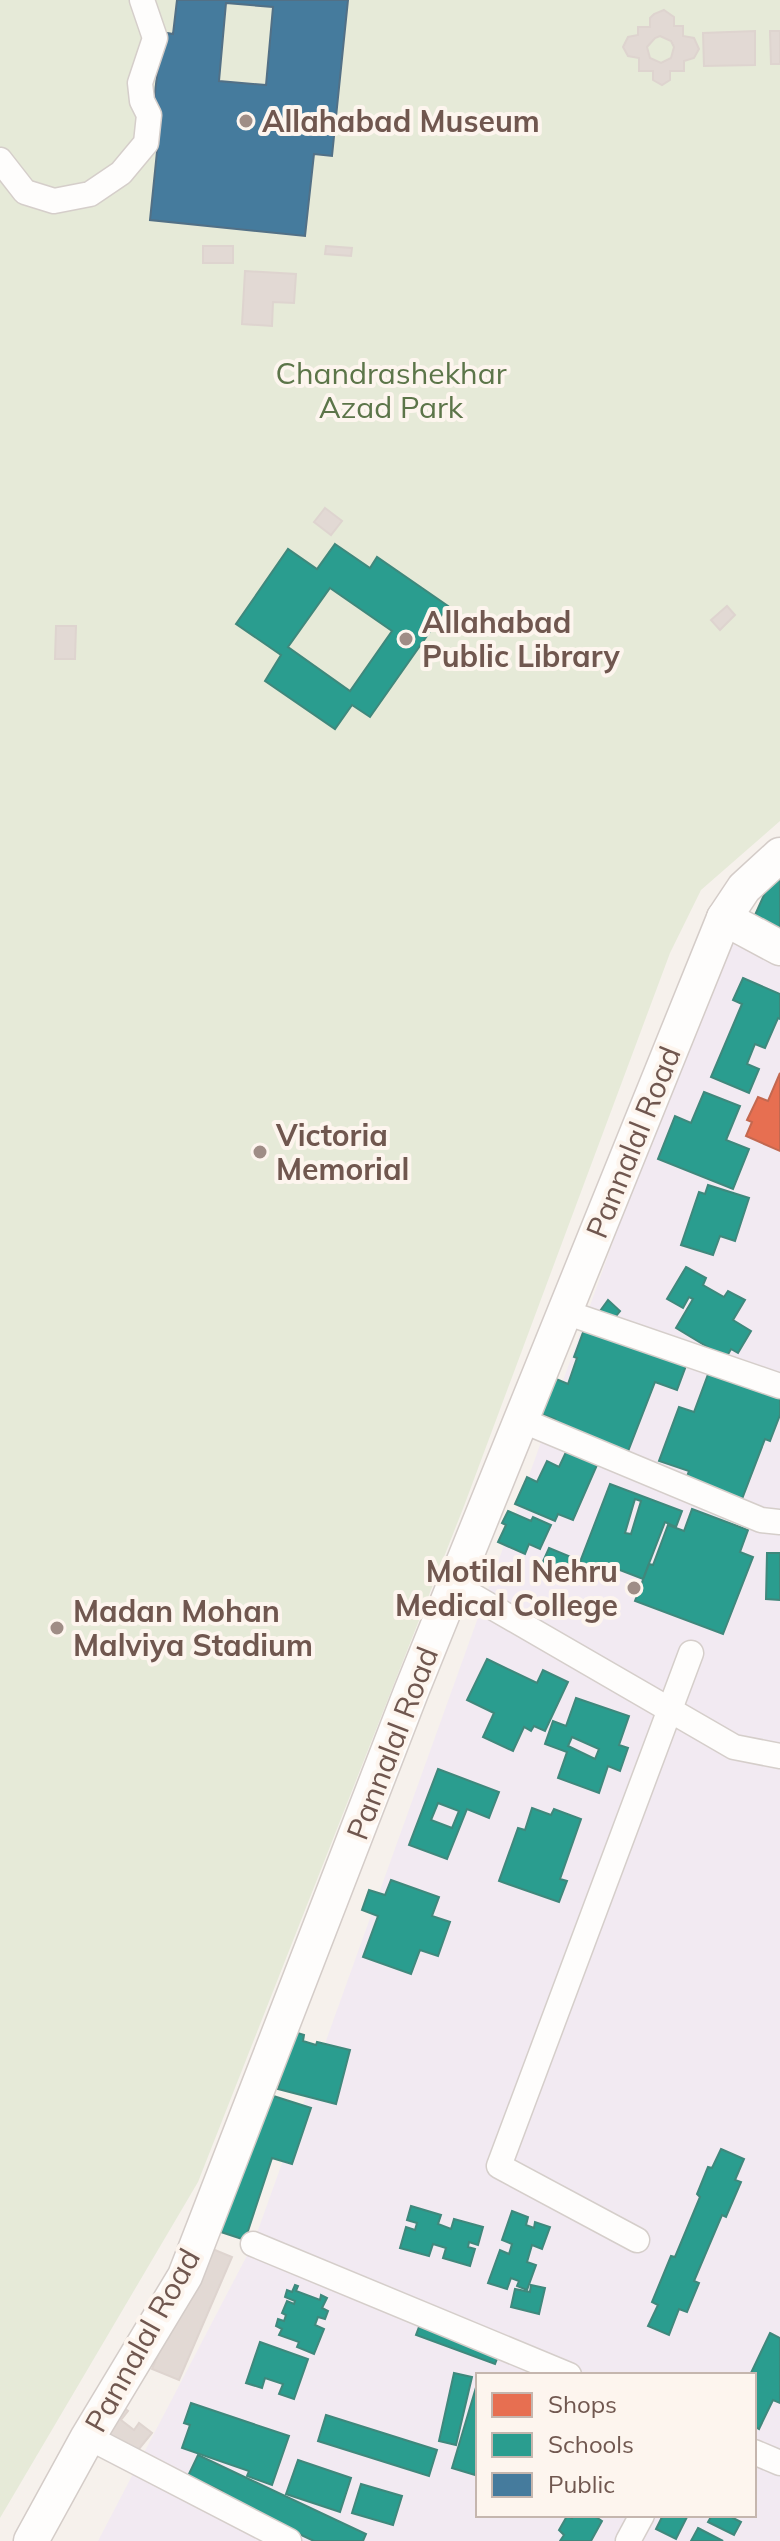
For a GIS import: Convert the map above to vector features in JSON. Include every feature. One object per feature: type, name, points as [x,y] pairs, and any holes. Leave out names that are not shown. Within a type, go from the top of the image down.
[{"type":"street","points":[[0,160],[25,192],[54,201],[90,194],[121,173],[146,143],[149,115],[142,101],[140,83],[155,38],[142,0]]},
{"type":"street","name":"Pannalal Road","points":[[31,2541],[88,2437],[185,2276],[454,1585],[724,918],[744,888],[780,855]]},
{"type":"street","points":[[724,918],[780,948]]},
{"type":"street","points":[[565,1312],[780,1386]]},
{"type":"street","points":[[521,1420],[761,1520],[780,1522]]},
{"type":"street","points":[[454,1585],[734,1747],[780,1756]]},
{"type":"street","points":[[637,2240],[499,2166],[691,1653]]},
{"type":"street","points":[[253,2244],[564,2373]]},
{"type":"street","points":[[88,2437],[289,2541]]},
{"type":"street","points":[[756,2453],[780,2463]]},
{"type":"street","points":[[628,2541],[641,2517]]},
{"type":"shaded area","name":"Motilal Nehru Medical College","points":[[735,902],[780,932],[780,2541],[98,2541],[253,2244]]},
{"type":"green space","name":"Chandrashekhar Azad Park","points":[[0,0],[780,0],[780,821],[701,890],[670,953],[464,1506],[198,2182],[0,2518]]},
{"type":"building: Shops","points":[[780,1073],[780,1151],[746,1136],[752,1122],[747,1120],[758,1097],[768,1101]]},
{"type":"building: Schools","name":"Allahabad Public Library","points":[[335,544],[370,568],[377,557],[448,606],[370,717],[352,705],[335,729],[265,681],[281,655],[236,624],[288,549],[317,569]],"holes":[[[330,588],[392,631],[350,691],[288,647]]]},
{"type":"building: Schools","points":[[780,859],[780,945],[751,924]]},
{"type":"building: Schools","points":[[743,978],[780,994],[780,1019],[765,1048],[755,1044],[747,1064],[759,1069],[749,1093],[711,1077],[742,1004],[733,1000]]},
{"type":"building: Schools","points":[[704,1092],[740,1106],[726,1140],[749,1149],[733,1189],[658,1159],[675,1116],[691,1123]]},
{"type":"building: Schools","points":[[708,1185],[749,1198],[735,1241],[720,1236],[713,1255],[681,1245],[699,1192],[705,1194]]},
{"type":"building: Schools","points":[[686,1267],[706,1278],[703,1285],[724,1297],[728,1291],[745,1300],[733,1320],[751,1331],[738,1353],[731,1349],[726,1358],[676,1328],[693,1299],[689,1297],[683,1308],[667,1299]]},
{"type":"building: Schools","points":[[608,1300],[620,1311],[612,1321],[600,1311]]},
{"type":"building: Schools","points":[[585,1327],[687,1363],[677,1390],[655,1382],[627,1454],[552,1427],[555,1419],[541,1414],[554,1378],[568,1384]]},
{"type":"building: Schools","points":[[713,1361],[780,1385],[780,1415],[770,1441],[765,1439],[742,1499],[686,1479],[689,1471],[659,1461],[679,1407],[694,1412]]},
{"type":"building: Schools","points":[[566,1452],[597,1465],[573,1520],[558,1514],[555,1521],[515,1504],[527,1477],[537,1482],[547,1461],[559,1467]]},
{"type":"building: Schools","points":[[610,1484],[682,1511],[676,1527],[665,1522],[643,1579],[607,1565],[604,1571],[580,1562]],"holes":[[[635,1499],[641,1501],[631,1534],[625,1533]]]},
{"type":"building: Schools","points":[[692,1509],[748,1530],[740,1552],[753,1557],[723,1634],[635,1601],[668,1525],[684,1531]]},
{"type":"building: Schools","points":[[508,1511],[551,1525],[540,1549],[529,1544],[525,1554],[498,1542]]},
{"type":"building: Schools","points":[[549,1548],[571,1557],[564,1575],[541,1566]]},
{"type":"building: Schools","points":[[767,1553],[780,1553],[780,1600],[766,1599]]},
{"type":"building: Schools","points":[[487,1659],[537,1683],[543,1670],[568,1682],[545,1731],[534,1726],[531,1731],[524,1727],[513,1751],[483,1737],[494,1713],[467,1700]]},
{"type":"building: Schools","points":[[576,1698],[629,1716],[619,1745],[628,1748],[620,1771],[608,1766],[599,1793],[558,1778],[567,1752],[545,1744],[553,1721],[566,1726]],"holes":[[[572,1737],[599,1749],[595,1759],[568,1746]]]},
{"type":"building: Schools","points":[[438,1769],[499,1792],[489,1818],[467,1809],[447,1859],[409,1845]],"holes":[[[438,1803],[459,1811],[452,1828],[431,1820]]]},
{"type":"building: Schools","points":[[532,1808],[551,1815],[554,1809],[581,1819],[560,1879],[567,1881],[559,1902],[499,1881],[518,1828],[525,1830]]},
{"type":"building: Schools","points":[[391,1880],[439,1897],[432,1916],[450,1922],[438,1956],[420,1950],[411,1974],[363,1957],[378,1916],[362,1910],[369,1890],[385,1895]]},
{"type":"building: Schools","points":[[288,2030],[304,2035],[303,2041],[350,2050],[336,2104],[278,2089],[281,2078],[276,2076]]},
{"type":"building: Schools","points":[[264,2093],[311,2108],[292,2164],[272,2158],[245,2240],[218,2231]]},
{"type":"building: Schools","points":[[721,2149],[744,2159],[735,2180],[741,2182],[726,2217],[722,2215],[694,2281],[699,2283],[687,2312],[679,2309],[669,2335],[648,2326],[658,2305],[652,2302],[700,2197],[697,2194],[708,2167],[712,2168]]},
{"type":"building: Schools","points":[[411,2206],[441,2215],[438,2224],[451,2229],[454,2219],[483,2227],[478,2245],[469,2242],[468,2247],[475,2249],[470,2266],[443,2258],[446,2248],[433,2244],[429,2256],[400,2248],[406,2227],[415,2230],[417,2223],[407,2220]]},
{"type":"building: Schools","points":[[512,2211],[528,2217],[526,2225],[534,2228],[535,2222],[550,2227],[542,2249],[532,2245],[527,2262],[536,2265],[527,2290],[517,2286],[519,2281],[511,2278],[507,2289],[488,2283],[500,2250],[509,2254],[512,2244],[502,2240]]},
{"type":"building: Schools","points":[[295,2285],[298,2286],[296,2291],[320,2300],[321,2295],[327,2298],[322,2308],[328,2311],[325,2319],[318,2317],[315,2325],[324,2329],[314,2354],[297,2347],[299,2342],[279,2335],[282,2329],[276,2326],[278,2319],[284,2321],[286,2315],[282,2313],[287,2301],[294,2304],[295,2301],[285,2297],[287,2290],[292,2292]]},
{"type":"building: Schools","points":[[531,2285],[545,2288],[539,2314],[511,2307],[515,2289],[530,2292]]},
{"type":"building: Schools","points":[[422,2319],[501,2348],[495,2364],[416,2335]]},
{"type":"building: Schools","points":[[770,2333],[780,2338],[780,2403],[773,2400],[759,2429],[756,2427],[756,2373],[751,2373]]},
{"type":"building: Schools","points":[[260,2342],[308,2359],[294,2399],[279,2394],[283,2384],[265,2378],[262,2388],[246,2383]]},
{"type":"building: Schools","points":[[454,2373],[472,2377],[456,2445],[439,2441]]},
{"type":"building: Schools","points":[[476,2387],[476,2472],[475,2475],[452,2468]]},
{"type":"building: Schools","points":[[191,2403],[289,2436],[272,2485],[247,2476],[249,2471],[182,2448],[190,2425],[184,2423]]},
{"type":"building: Schools","points":[[326,2415],[437,2450],[429,2476],[318,2441]]},
{"type":"building: Schools","points":[[198,2455],[366,2534],[363,2541],[314,2541],[219,2497],[222,2491],[188,2476]]},
{"type":"building: Schools","points":[[298,2460],[351,2478],[340,2512],[286,2494]]},
{"type":"building: Schools","points":[[361,2484],[402,2496],[393,2525],[352,2513]]},
{"type":"building: Schools","points":[[566,2517],[596,2517],[602,2521],[591,2541],[560,2541],[564,2535],[559,2530]]},
{"type":"building: Schools","points":[[662,2517],[687,2517],[676,2539],[656,2529]]},
{"type":"building: Schools","points":[[711,2517],[734,2517],[741,2522],[734,2535],[708,2522]]},
{"type":"building: Schools","points":[[698,2528],[723,2541],[691,2541]]},
{"type":"building: Public","name":"Allahabad Museum","points":[[177,0],[348,0],[332,156],[314,154],[305,236],[150,220],[159,132],[153,109],[160,51],[164,51],[167,33],[173,34]],"holes":[[[226,3],[273,7],[266,85],[219,81]]]},
{"type":"building: Other","points":[[664,10],[674,17],[674,26],[683,26],[683,36],[694,38],[699,49],[694,58],[684,61],[684,71],[670,71],[670,80],[662,85],[653,80],[653,71],[639,71],[639,58],[628,56],[623,47],[628,37],[638,35],[638,27],[650,27],[650,18]],"holes":[[[660,36],[671,41],[674,47],[671,58],[661,63],[650,58],[647,47],[655,38]]]},
{"type":"building: Other","points":[[755,31],[755,65],[704,66],[703,33]]},
{"type":"building: Other","points":[[770,31],[780,31],[780,64],[771,64]]},
{"type":"building: Other","points":[[203,246],[233,246],[233,263],[203,263]]},
{"type":"building: Other","points":[[326,246],[352,248],[351,256],[325,254]]},
{"type":"building: Other","points":[[245,271],[296,274],[294,303],[273,302],[272,326],[242,324]]},
{"type":"building: Other","points":[[325,508],[342,521],[331,535],[314,522]]},
{"type":"building: Other","points":[[727,606],[735,615],[720,630],[711,620]]},
{"type":"building: Other","points":[[56,626],[76,626],[75,659],[55,659]]},
{"type":"building: Other","points":[[210,2248],[232,2257],[179,2380],[152,2369],[191,2277],[201,2281]]},
{"type":"building: Other","points":[[119,2404],[128,2411],[121,2420],[134,2430],[139,2423],[152,2433],[134,2455],[100,2429]]},
{"type":"place","name":"Allahabad Museum","points":[[246,121]]},
{"type":"place","name":"Allahabad Public Library","points":[[406,639]]},
{"type":"place","name":"Victoria Memorial","points":[[260,1152]]},
{"type":"place","name":"Motilal Nehru Medical College","points":[[634,1588]]},
{"type":"place","name":"Madan Mohan Malviya Stadium","points":[[57,1628]]}]
